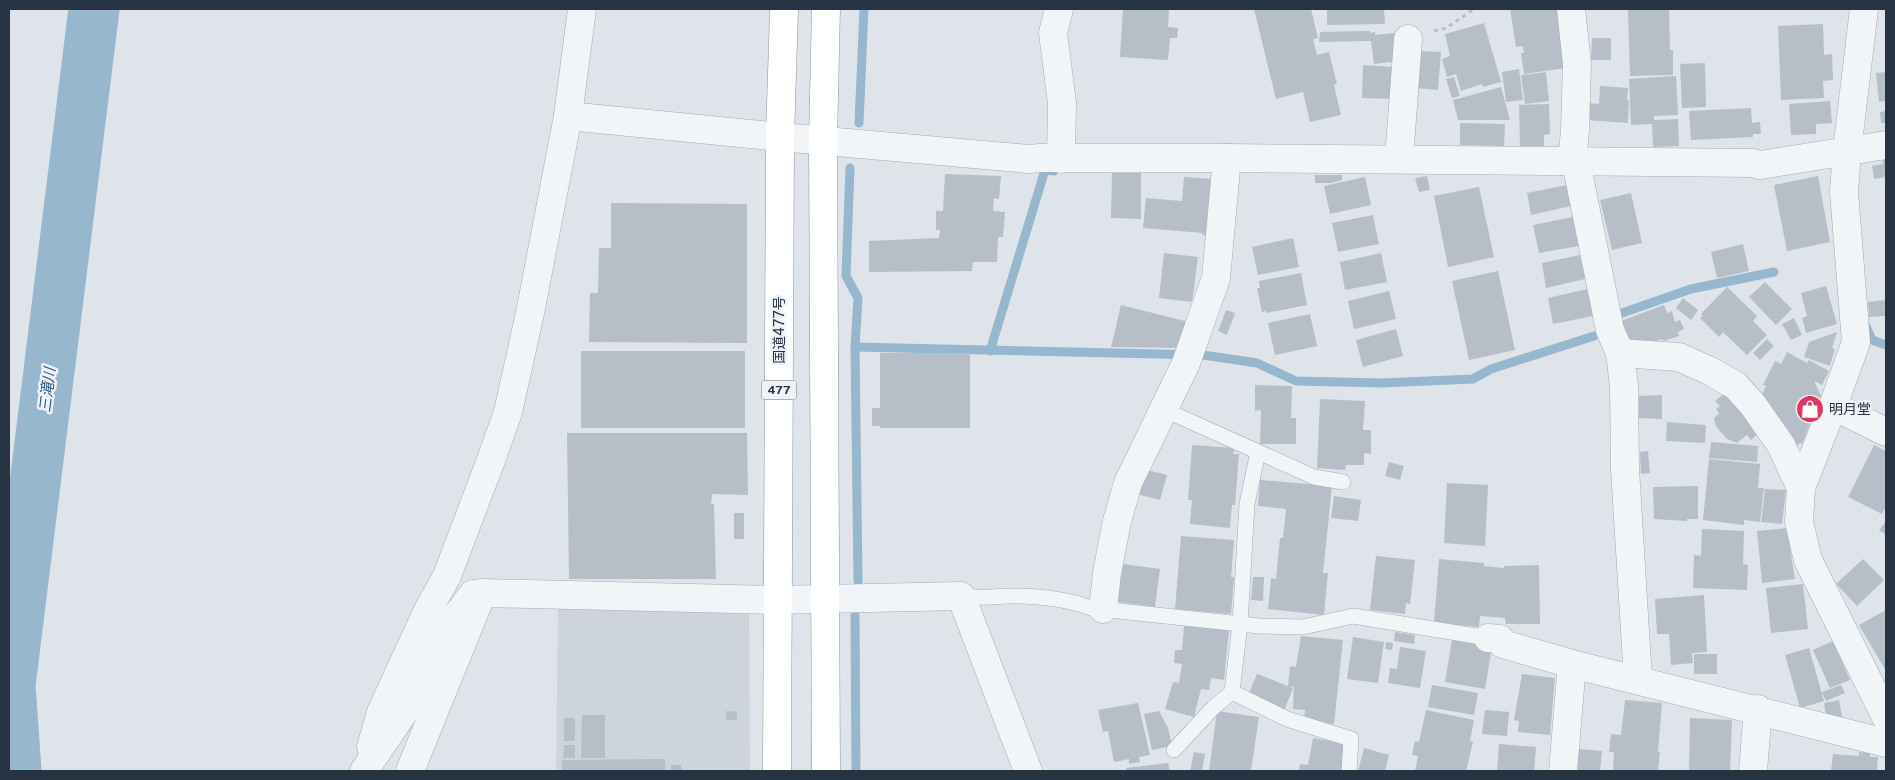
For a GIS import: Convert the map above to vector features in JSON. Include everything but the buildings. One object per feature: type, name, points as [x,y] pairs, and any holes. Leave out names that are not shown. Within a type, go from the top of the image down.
[{"type":"highway","name":"国道477号","points":[[777,771],[780,137],[784,9]]},
{"type":"highway","points":[[826,9],[823,141],[826,771]]},
{"type":"street","points":[[364,771],[381,712],[428,610],[447,576],[508,412],[530,313],[568,116],[582,9]]},
{"type":"street","points":[[1059,9],[1053,33],[1062,103],[1061,159]]},
{"type":"street","points":[[1571,9],[1577,64],[1574,162],[1610,330],[1620,353],[1624,386],[1625,469],[1638,680]]},
{"type":"street","points":[[1864,9],[1844,192],[1856,342],[1801,488],[1799,522],[1808,560],[1886,717]]},
{"type":"street","points":[[1399,159],[1408,39]]},
{"type":"street","points":[[568,116],[1029,159],[1399,159],[1753,163],[1760,165],[1886,145]]},
{"type":"street","points":[[1103,609],[1107,573],[1117,521],[1128,483],[1165,410],[1189,355],[1216,278],[1227,158]]},
{"type":"street","points":[[1620,353],[1679,357],[1710,370],[1736,386],[1753,405],[1781,445],[1801,488]]},
{"type":"street","points":[[1833,406],[1886,432]]},
{"type":"street","points":[[364,771],[404,712],[448,626],[473,594],[482,593],[777,600],[961,596],[1028,771]]},
{"type":"street","points":[[410,771],[482,593]]},
{"type":"street","points":[[1488,638],[1500,639],[1503,644],[1572,664],[1886,742]]},
{"type":"street","points":[[1563,771],[1572,664]]},
{"type":"street","points":[[1753,771],[1758,709]]},
{"type":"lane","points":[[1165,410],[1314,477],[1343,482]]},
{"type":"lane","points":[[1174,750],[1213,708],[1232,692],[1240,624],[1247,504],[1258,452]]},
{"type":"lane","points":[[961,596],[974,598],[1011,596],[1045,598],[1074,601],[1091,608],[1259,626],[1303,627],[1353,616],[1488,638]]},
{"type":"lane","points":[[1232,692],[1287,719],[1351,739],[1349,771]]},
{"type":"path","points":[[1408,39],[1446,28],[1474,9]]},
{"type":"shaded area","points":[[558,609],[749,610],[750,771],[556,771]]},
{"type":"waterway","name":"三滝川","points":[[16,771],[10,685],[94,9]]},
{"type":"waterway","points":[[859,123],[864,9]]},
{"type":"waterway","points":[[850,168],[846,276],[858,298],[855,347],[858,581]]},
{"type":"waterway","points":[[990,351],[1045,170],[1054,171]]},
{"type":"waterway","points":[[1619,314],[1691,289],[1774,272]]},
{"type":"waterway","points":[[1865,324],[1872,340],[1886,345]]},
{"type":"waterway","points":[[855,347],[1203,355],[1257,363],[1296,381],[1382,383],[1473,379],[1491,369],[1594,336]]},
{"type":"waterway","points":[[855,615],[856,771]]},
{"type":"place","name":"明月堂","points":[[1810,409]]}]
